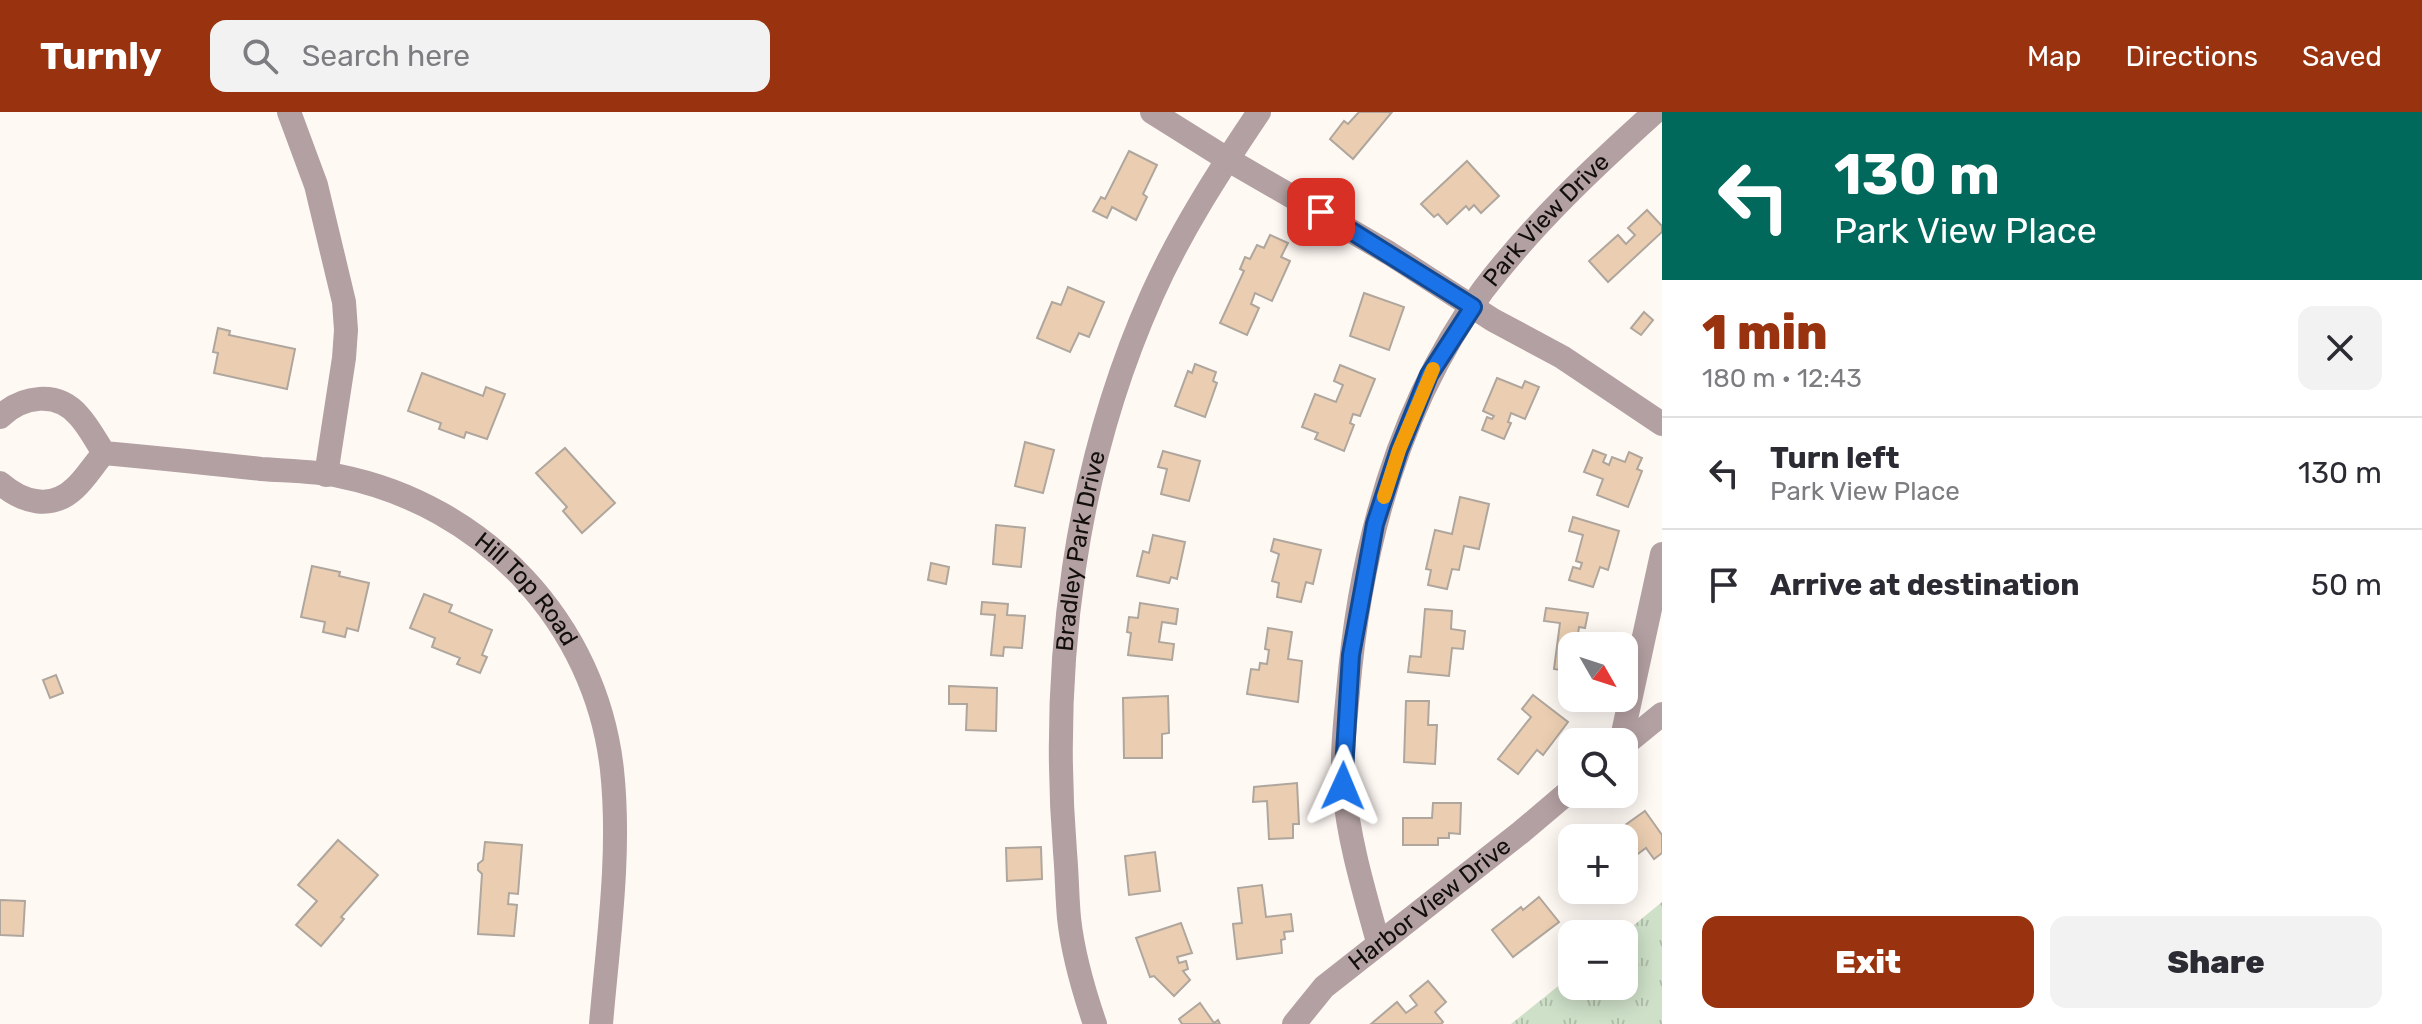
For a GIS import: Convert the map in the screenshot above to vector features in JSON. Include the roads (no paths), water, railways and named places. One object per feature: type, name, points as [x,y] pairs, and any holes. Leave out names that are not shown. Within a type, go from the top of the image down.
[{"type":"street","points":[[289,112],[316,185],[344,302],[344,358],[326,475]]},
{"type":"street","points":[[1152,112],[1389,253],[1473,307],[1562,357],[1662,424]]},
{"type":"street","name":"Bradley Park Drive","points":[[1095,1024],[1080,980],[1069,919],[1060,788],[1065,653],[1083,517],[1101,441],[1152,295],[1227,159],[1259,112]]},
{"type":"street","name":"Park View Drive","points":[[1378,942],[1352,848],[1343,786],[1351,655],[1375,524],[1399,450],[1429,375],[1473,307],[1526,238],[1586,175],[1655,112]]},
{"type":"street","points":[[0,417],[12,405],[36,398],[56,400],[78,414],[104,453],[75,488],[57,499],[34,502],[15,497],[0,483]]},
{"type":"street","name":"Hill Top Road","points":[[104,453],[326,475],[387,489],[430,508],[479,537],[520,572],[554,615],[580,660],[602,716],[612,771],[614,854],[601,1024]]},
{"type":"street","points":[[1626,728],[1662,554]]},
{"type":"street","points":[[1638,732],[1662,714]]},
{"type":"street","name":"Harbor View Drive","points":[[1294,1024],[1324,987],[1558,801]]}]
